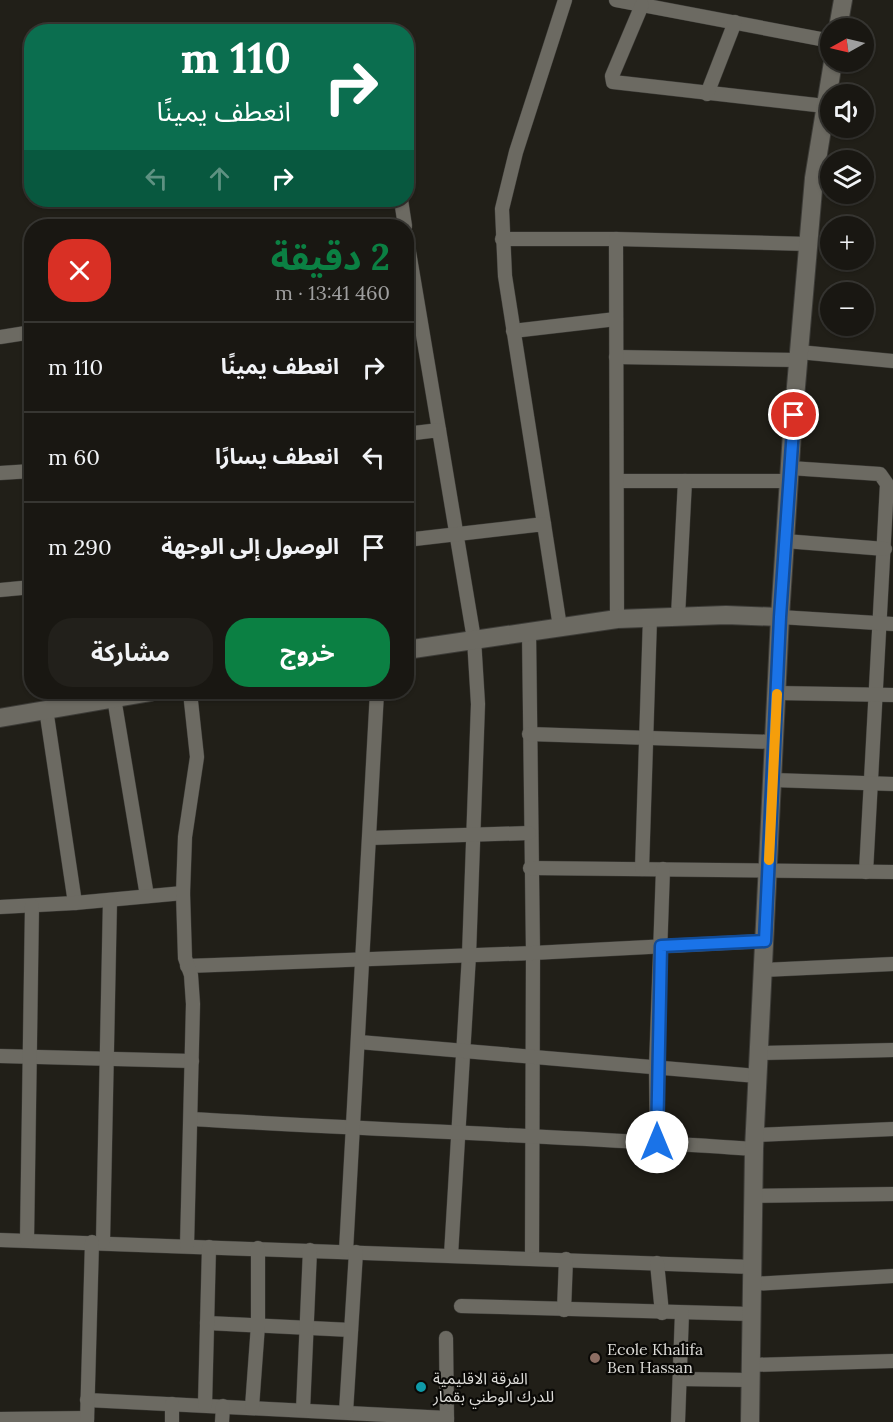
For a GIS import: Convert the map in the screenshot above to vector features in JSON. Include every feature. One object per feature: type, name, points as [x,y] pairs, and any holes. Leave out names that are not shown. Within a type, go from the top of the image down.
[{"type":"street","points":[[560,627],[513,331],[502,239],[502,208],[506,183],[565,0]]},
{"type":"street","points":[[616,0],[652,4],[820,39]]},
{"type":"street","points":[[840,18],[843,0]]},
{"type":"street","points":[[652,4],[612,76],[613,82],[820,105]]},
{"type":"street","points":[[707,94],[735,22]]},
{"type":"street","points":[[750,1422],[754,1142],[780,617],[798,356],[814,178],[820,138]]},
{"type":"street","points":[[502,239],[616,239],[808,244]]},
{"type":"street","points":[[616,239],[617,619]]},
{"type":"street","points":[[414,282],[474,639],[478,723],[469,955],[451,1255]]},
{"type":"street","points":[[513,331],[616,319]]},
{"type":"street","points":[[0,337],[24,333]]},
{"type":"street","points":[[616,357],[798,356],[893,361]]},
{"type":"street","points":[[414,433],[439,430]]},
{"type":"street","points":[[0,473],[24,472]]},
{"type":"street","points":[[617,481],[685,481],[789,475],[884,476],[888,490],[885,549],[887,624],[878,695],[866,872]]},
{"type":"street","points":[[678,616],[685,481]]},
{"type":"street","points":[[414,539],[544,524]]},
{"type":"street","points":[[785,542],[885,549]]},
{"type":"street","points":[[0,590],[24,588]]},
{"type":"street","points":[[414,649],[617,619],[678,616],[780,617],[887,624]]},
{"type":"street","points":[[642,869],[650,618]]},
{"type":"street","points":[[529,631],[529,833],[533,954],[532,1258]]},
{"type":"street","points":[[777,693],[893,695]]},
{"type":"street","points":[[0,718],[95,699]]},
{"type":"street","points":[[115,699],[147,896]]},
{"type":"street","points":[[187,1246],[193,1004],[185,958],[183,893],[185,837],[197,757],[191,699]]},
{"type":"street","points":[[343,1415],[351,1330],[354,1128],[377,699]]},
{"type":"street","points":[[46,709],[75,903]]},
{"type":"street","points":[[529,734],[775,742]]},
{"type":"street","points":[[773,780],[893,784]]},
{"type":"street","points":[[370,838],[529,833]]},
{"type":"street","points":[[530,868],[893,872]]},
{"type":"street","points":[[657,1142],[656,1067],[663,869]]},
{"type":"street","points":[[0,907],[183,893]]},
{"type":"street","points":[[0,1419],[87,1420],[98,1242],[111,900]]},
{"type":"street","points":[[27,1240],[32,906]]},
{"type":"street","points":[[187,966],[533,954],[765,941]]},
{"type":"street","points":[[763,970],[893,964]]},
{"type":"street","points":[[359,1042],[757,1076]]},
{"type":"street","points":[[759,1053],[893,1050]]},
{"type":"street","points":[[0,1056],[192,1061]]},
{"type":"street","points":[[191,1119],[354,1128],[532,1134],[657,1142],[754,1142],[893,1129]]},
{"type":"street","points":[[753,1196],[893,1194]]},
{"type":"street","points":[[0,1240],[657,1263],[752,1276],[893,1276]]},
{"type":"street","points":[[205,1405],[209,1247]]},
{"type":"street","points":[[252,1407],[258,1325],[258,1248]]},
{"type":"street","points":[[303,1410],[310,1250]]},
{"type":"street","points":[[564,1310],[566,1259]]},
{"type":"street","points":[[657,1263],[662,1313]]},
{"type":"street","points":[[461,1306],[751,1314]]},
{"type":"street","points":[[678,1422],[682,1313]]},
{"type":"street","points":[[207,1323],[351,1330]]},
{"type":"street","points":[[87,1400],[252,1407],[282,1416],[303,1410],[392,1419],[447,1420],[446,1338]]},
{"type":"street","points":[[680,1380],[893,1361]]},
{"type":"street","points":[[172,1404],[172,1422]]},
{"type":"street","points":[[222,1422],[223,1406]]},
{"type":"slow traffic","points":[[769,860],[777,694]]},
{"type":"place","name":"Ecole Khalifa Ben Hassan","points":[[595,1358]]},
{"type":"place","name":"الفرقة الاقليمية للدرك الوطني بقمار","points":[[421,1387]]},
{"type":"route","points":[[657,1142],[656,1067],[661,946],[765,941],[780,617],[794,415]]}]
